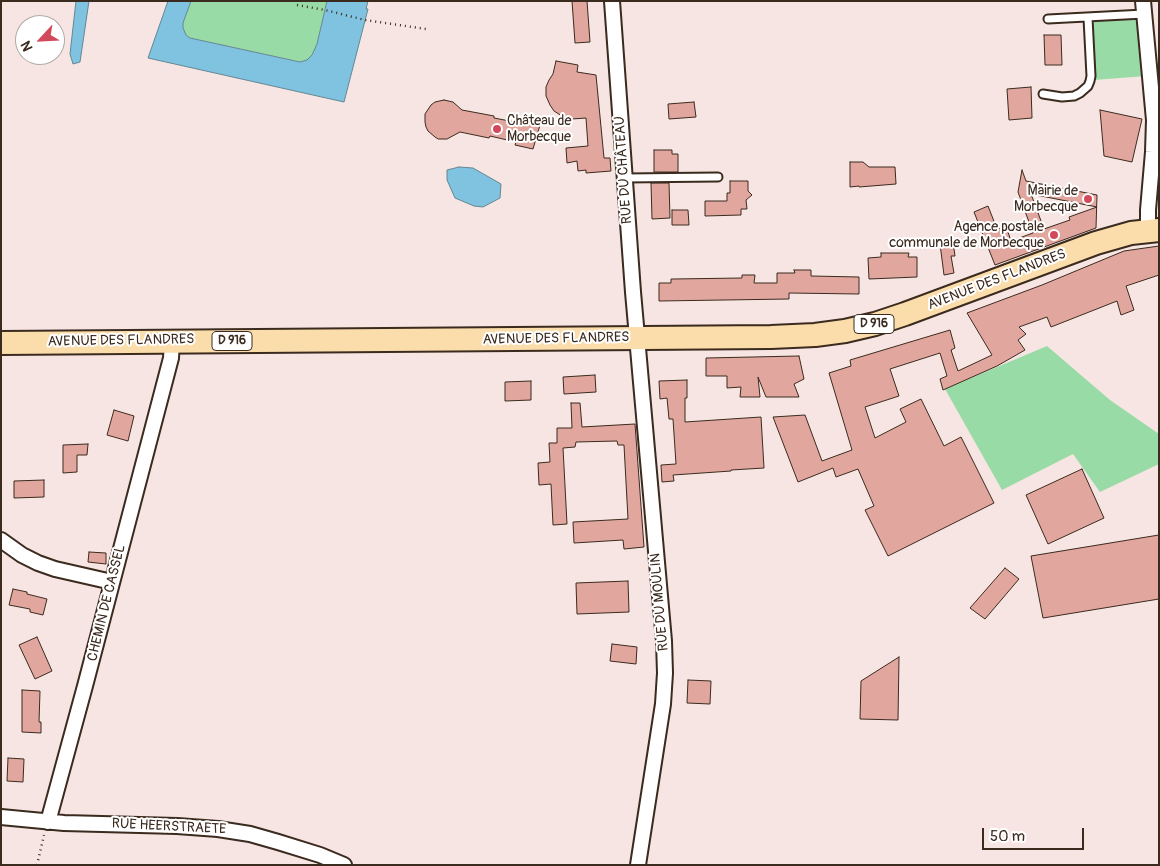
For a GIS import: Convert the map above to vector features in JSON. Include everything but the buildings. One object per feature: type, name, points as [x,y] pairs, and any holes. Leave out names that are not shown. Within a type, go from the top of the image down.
[{"type":"main road","name":"AVENUE DES FLANDRES","points":[[1,343],[787,337],[829,333],[859,328],[904,314],[1096,243],[1123,235],[1154,230]]},
{"type":"street","name":"RUE DU CHÂTEAU","points":[[612,1],[638,338]]},
{"type":"street","points":[[1144,8],[1152,34],[1154,120],[1148,210],[1154,230]]},
{"type":"street","name":"RUE DU MOULIN","points":[[638,338],[664,641],[665,672],[663,704],[638,865]]},
{"type":"street","name":"CHEMIN DE CASSEL","points":[[48,822],[171,358],[172,341]]},
{"type":"street","points":[[1,540],[22,555],[38,563],[112,582]]},
{"type":"street","name":"RUE HEERSTRAETE","points":[[1,818],[48,822],[218,829],[250,834],[320,855],[344,865]]},
{"type":"lane","points":[[1048,19],[1088,18],[1144,8]]},
{"type":"lane","points":[[1043,94],[1062,97],[1074,96],[1088,86],[1091,76],[1088,18]]},
{"type":"lane","points":[[625,178],[718,177]]},
{"type":"path","points":[[297,5],[365,20],[426,29]]},
{"type":"path","points":[[37,865],[48,822]]},
{"type":"green space","points":[[191,1],[327,1],[317,44],[312,55],[307,60],[300,62],[190,38],[186,35],[183,23]]},
{"type":"green space","points":[[1138,19],[1146,76],[1094,80],[1093,20]]},
{"type":"green space","points":[[1047,346],[1110,400],[1159,434],[1159,464],[1100,492],[1073,454],[1002,490],[945,389]]},
{"type":"water","points":[[76,1],[89,1],[80,62],[73,64],[70,54]]},
{"type":"water","points":[[168,1],[191,1],[183,23],[186,35],[190,38],[300,62],[307,60],[312,55],[317,44],[327,1],[368,1],[366,9],[368,9],[344,102],[148,58]]},
{"type":"water","points":[[459,167],[473,168],[501,184],[500,198],[483,207],[474,206],[455,198],[447,180],[447,170]]},
{"type":"place","name":"Château de Morbecque","points":[[497,129]]},
{"type":"place","name":"Mairie de Morbecque","points":[[1088,199]]},
{"type":"place","name":"Agence postale communale de Morbecque","points":[[1054,235]]}]
